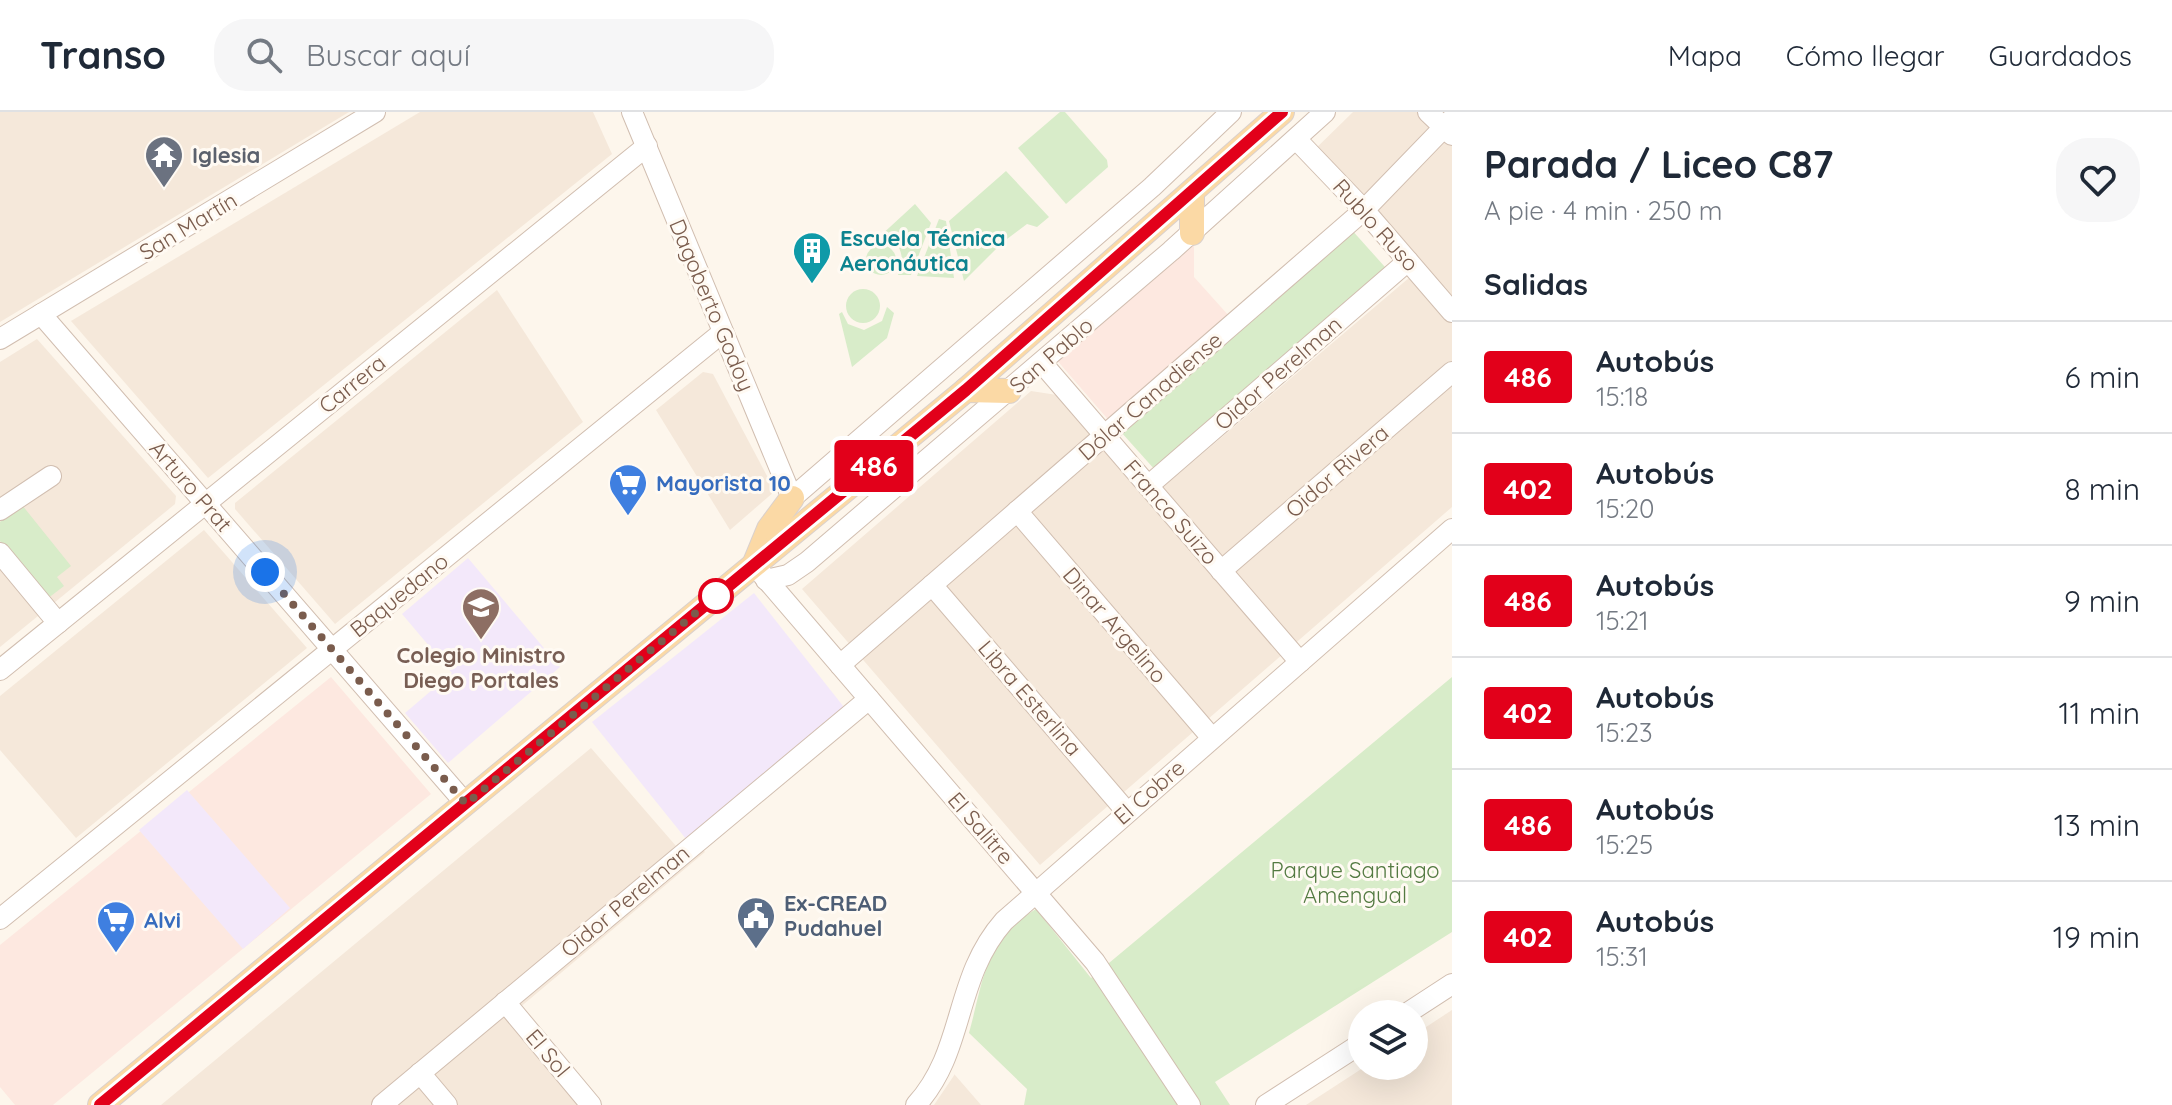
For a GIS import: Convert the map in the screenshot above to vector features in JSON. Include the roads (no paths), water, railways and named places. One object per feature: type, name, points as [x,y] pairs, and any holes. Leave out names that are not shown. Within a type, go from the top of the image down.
[{"type":"main road","name":"San Pablo","points":[[100,1105],[466,804],[760,572],[1282,112]]},
{"type":"main road","points":[[1192,194],[1192,233]]},
{"type":"main road","points":[[966,390],[1009,391]]},
{"type":"main road","points":[[760,572],[769,529],[792,498]]},
{"type":"street","name":"San Martín","points":[[0,339],[375,112]]},
{"type":"street","name":"Dagoberto Godoy","points":[[632,112],[792,498]]},
{"type":"street","points":[[792,498],[1152,187],[1231,112]]},
{"type":"street","name":"San Pablo","points":[[760,572],[788,575],[807,562],[1192,233],[1325,112]]},
{"type":"street","points":[[1428,112],[1449,127]]},
{"type":"street","name":"Dólar Canadiense","points":[[840,665],[1364,210],[1449,127]]},
{"type":"street","name":"Rublo Ruso","points":[[1297,140],[1364,210],[1452,312]]},
{"type":"street","name":"Carrera","points":[[0,670],[647,146]]},
{"type":"street","name":"Oidor Perelman","points":[[1148,486],[1408,261]]},
{"type":"street","name":"Arturo Prat","points":[[41,314],[466,804]]},
{"type":"street","name":"Baquedano","points":[[0,919],[723,332]]},
{"type":"street","name":"Franco Suizo","points":[[1042,363],[1300,662]]},
{"type":"street","name":"Oidor Rivera","points":[[1221,571],[1452,372]]},
{"type":"street","points":[[0,510],[51,476]]},
{"type":"street","name":"Dinar Argelino","points":[[1017,511],[1212,738]]},
{"type":"street","name":"El Cobre","points":[[916,1105],[936,1079],[949,1053],[978,956],[998,927],[1035,891],[1452,529]]},
{"type":"street","points":[[0,553],[58,623]]},
{"type":"street","name":"El Salitre","points":[[760,572],[1035,891],[1111,984],[1190,1105]]},
{"type":"street","name":"Libra Esterlina","points":[[932,585],[1127,812]]},
{"type":"street","name":"Oidor Perelman","points":[[382,1105],[869,699]]},
{"type":"street","points":[[1427,1000],[1452,984]]},
{"type":"street","name":"El Sol","points":[[505,1002],[591,1105]]},
{"type":"street","points":[[1266,1105],[1348,1052]]},
{"type":"street","points":[[420,1073],[447,1105]]},
{"type":"place","name":"Iglesia","points":[[164,189]]},
{"type":"place","name":"Escuela Técnica Aeronáutica","points":[[812,285]]},
{"type":"place","name":"Mayorista 10","points":[[628,517]]},
{"type":"place","name":"Colegio Ministro Diego Portales","points":[[481,641]]},
{"type":"place","name":"Ex-CREAD Pudahuel","points":[[756,950]]},
{"type":"place","name":"Alvi","points":[[116,954]]},
{"type":"park label","name":"Parque Santiago Amengual","points":[[1355,882]]}]
